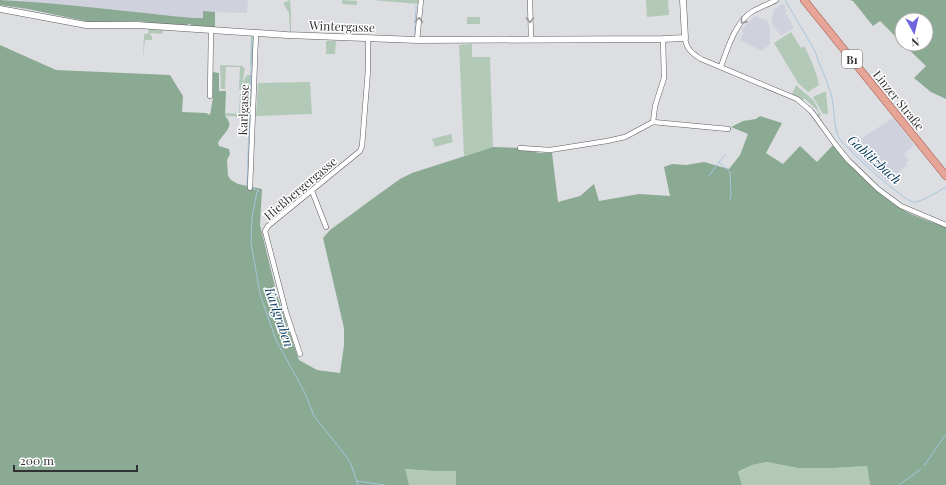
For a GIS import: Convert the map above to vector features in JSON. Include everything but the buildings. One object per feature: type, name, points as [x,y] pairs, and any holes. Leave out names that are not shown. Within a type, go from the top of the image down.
[{"type":"main road","name":"Linzer Straße","points":[[804,0],[946,176]]},
{"type":"street","points":[[417,40],[420,0]]},
{"type":"street","points":[[530,0],[531,39]]},
{"type":"street","points":[[683,0],[685,38],[687,46],[692,52],[701,59],[721,66],[797,99],[811,111],[848,160],[878,188],[901,206],[946,226]]},
{"type":"street","points":[[721,66],[731,39],[742,22],[753,11],[776,0]]},
{"type":"street","name":"Wintergasse","points":[[0,9],[86,25],[137,25],[287,35],[417,40],[663,40],[685,38]]},
{"type":"street","points":[[210,96],[211,30]]},
{"type":"street","name":"Karlgasse","points":[[250,188],[256,33]]},
{"type":"street","name":"Hießbergergasse","points":[[300,354],[282,299],[265,231],[268,226],[360,151],[362,146],[368,70],[368,38]]},
{"type":"street","points":[[653,122],[655,106],[664,78],[663,40]]},
{"type":"street","points":[[520,148],[550,150],[607,141],[625,137],[653,122],[728,129]]},
{"type":"street","points":[[312,191],[326,228]]},
{"type":"shaded area","points":[[0,0],[248,0],[247,13],[215,12],[215,27],[139,21],[90,22],[28,9],[0,5]]},
{"type":"shaded area","points":[[784,4],[787,11],[785,12],[794,28],[781,36],[772,24],[772,18],[775,8],[779,8],[778,6]]},
{"type":"shaded area","points":[[755,16],[767,20],[770,26],[770,44],[762,51],[740,40],[744,32],[741,30]]},
{"type":"shaded area","points":[[893,118],[914,145],[904,154],[909,161],[906,163],[907,165],[888,182],[848,147]]},
{"type":"green space","points":[[0,0],[73,5],[193,18],[203,18],[203,11],[215,12],[215,27],[191,26],[191,24],[188,24],[187,26],[139,21],[90,22],[28,9],[0,5]]},
{"type":"green space","points":[[290,0],[291,32],[289,13],[283,3]]},
{"type":"green space","points":[[342,0],[357,1],[357,5],[342,4]]},
{"type":"green space","points":[[372,0],[418,0],[418,4]]},
{"type":"green space","points":[[646,0],[668,0],[669,15],[647,17]]},
{"type":"green space","points":[[850,0],[946,0],[946,99],[931,92],[914,78],[926,66],[911,52],[934,52],[934,12],[894,12],[894,35],[880,21],[873,26],[853,1]]},
{"type":"green space","points":[[467,17],[480,17],[480,24],[467,24]]},
{"type":"green space","points":[[149,29],[163,30],[162,34],[151,33],[150,35],[152,36],[152,40],[145,40],[143,58],[144,34],[148,34]]},
{"type":"green space","points":[[791,32],[801,48],[804,46],[811,60],[819,85],[808,92],[798,83],[774,43]]},
{"type":"green space","points":[[251,36],[254,37],[253,66],[250,66]]},
{"type":"green space","points":[[326,41],[336,41],[335,54],[326,54]]},
{"type":"green space","points":[[472,44],[472,57],[490,57],[493,147],[464,156],[459,45]]},
{"type":"green space","points":[[0,45],[56,70],[170,75],[183,96],[182,112],[206,113],[210,115],[213,98],[213,72],[219,73],[219,91],[226,91],[225,116],[228,120],[229,127],[218,143],[219,146],[229,149],[230,154],[227,160],[228,176],[231,180],[238,184],[262,189],[260,225],[277,295],[299,360],[317,370],[340,373],[344,345],[344,328],[323,238],[330,230],[375,197],[400,179],[412,173],[493,147],[521,148],[519,149],[540,153],[552,153],[558,202],[580,196],[594,184],[599,201],[639,194],[670,196],[664,167],[672,164],[686,165],[704,162],[729,169],[740,155],[748,134],[731,127],[743,121],[756,119],[760,116],[782,123],[766,153],[783,164],[800,146],[817,162],[833,145],[869,184],[889,201],[911,214],[946,227],[946,485],[870,485],[867,466],[798,468],[767,462],[752,465],[738,472],[742,485],[456,485],[456,471],[405,469],[409,485],[0,485]]},
{"type":"green space","points":[[220,65],[243,66],[243,68],[245,68],[241,90],[239,89],[240,67],[226,67],[225,89],[221,89]]},
{"type":"green space","points":[[247,75],[253,75],[253,78],[251,79],[251,128],[248,128],[249,117],[225,116],[225,113],[239,114],[240,93],[246,93],[243,81]]},
{"type":"green space","points":[[310,82],[312,114],[256,116],[258,83]]},
{"type":"green space","points":[[796,85],[814,101],[821,115],[819,117],[817,115],[819,114],[818,111],[805,99],[802,100],[792,94]]},
{"type":"green space","points":[[826,91],[828,114],[823,114],[813,97]]},
{"type":"green space","points":[[451,134],[453,142],[435,147],[432,139]]},
{"type":"green space","points":[[767,462],[798,468],[867,466],[870,485],[742,485],[738,473],[752,465]]},
{"type":"green space","points":[[404,469],[456,471],[456,485],[409,485]]},
{"type":"waterway","name":"Gablitzbach","points":[[785,0],[815,51],[831,94],[836,131],[842,141],[861,161],[908,200],[916,202],[925,199],[946,187]]},
{"type":"waterway","points":[[415,24],[416,10]]},
{"type":"waterway","points":[[415,26],[415,35]]},
{"type":"waterway","name":"Karlgraben","points":[[249,187],[247,185],[252,38]]},
{"type":"waterway","points":[[725,155],[719,162],[730,172],[730,200]]},
{"type":"waterway","points":[[709,176],[719,162]]},
{"type":"waterway","name":"Karlgraben","points":[[252,188],[259,191],[257,192],[252,217],[251,243],[260,294],[276,340],[305,393],[314,416],[346,456],[351,464],[358,485]]},
{"type":"waterway","points":[[924,466],[946,434]]},
{"type":"waterway","points":[[899,485],[921,469]]},
{"type":"waterway","points":[[357,481],[385,485]]}]
